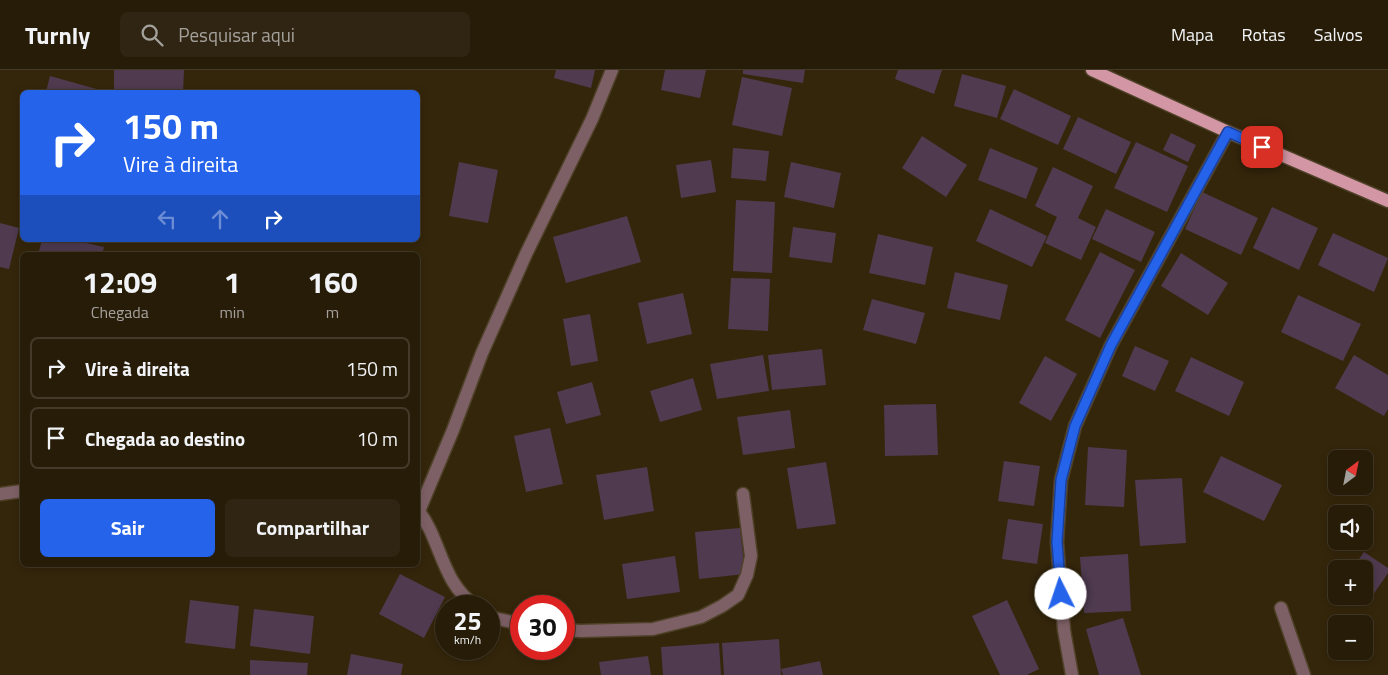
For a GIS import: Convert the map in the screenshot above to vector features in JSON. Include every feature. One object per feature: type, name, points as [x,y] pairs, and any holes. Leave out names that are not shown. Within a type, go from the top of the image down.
[{"type":"main road","points":[[1092,70],[1228,132],[1388,201]]},
{"type":"street","points":[[420,506],[453,430],[482,353],[526,254],[592,119],[612,70]]},
{"type":"street","points":[[1072,675],[1064,630],[1057,542],[1061,480],[1075,426],[1111,345],[1228,132]]},
{"type":"street","points":[[0,494],[20,491]]},
{"type":"street","points":[[575,631],[653,628],[701,617],[738,595],[747,575],[751,556],[744,494]]},
{"type":"street","points":[[420,514],[432,535],[450,580],[462,595]]},
{"type":"street","points":[[1281,608],[1304,675]]},
{"type":"building","points":[[114,70],[184,70],[183,90],[114,90]]},
{"type":"building","points":[[556,70],[595,70],[591,88],[554,78]]},
{"type":"building","points":[[665,70],[706,70],[700,98],[661,90]]},
{"type":"building","points":[[743,70],[805,70],[803,83],[743,74]]},
{"type":"building","points":[[898,70],[942,70],[934,94],[895,79]]},
{"type":"building","points":[[962,74],[1006,86],[997,118],[954,106]]},
{"type":"building","points":[[50,76],[100,90],[46,90]]},
{"type":"building","points":[[742,77],[792,88],[782,136],[732,125]]},
{"type":"building","points":[[1014,89],[1071,116],[1058,145],[1000,119]]},
{"type":"building","points":[[1078,117],[1131,142],[1116,174],[1063,149]]},
{"type":"building","points":[[1171,133],[1196,145],[1188,162],[1163,150]]},
{"type":"building","points":[[922,136],[967,165],[946,197],[902,168]]},
{"type":"building","points":[[1136,142],[1188,166],[1167,212],[1114,188]]},
{"type":"building","points":[[733,148],[769,151],[766,181],[731,178]]},
{"type":"building","points":[[990,148],[1038,168],[1026,199],[978,180]]},
{"type":"building","points":[[711,160],[716,192],[681,198],[676,165]]},
{"type":"building","points":[[459,162],[498,170],[488,223],[449,216]]},
{"type":"building","points":[[791,162],[841,173],[834,208],[784,197]]},
{"type":"building","points":[[1053,167],[1093,186],[1078,218],[1096,227],[1081,260],[1045,243],[1057,217],[1035,206]]},
{"type":"building","points":[[1202,192],[1258,218],[1241,255],[1185,229]]},
{"type":"building","points":[[736,200],[775,202],[772,273],[733,271]]},
{"type":"building","points":[[1272,207],[1318,228],[1299,270],[1253,248]]},
{"type":"building","points":[[990,209],[1047,236],[1032,267],[976,241]]},
{"type":"building","points":[[1106,209],[1155,232],[1141,262],[1092,239]]},
{"type":"building","points":[[627,216],[641,262],[566,283],[553,237]]},
{"type":"building","points":[[0,223],[19,228],[9,269],[0,267]]},
{"type":"building","points":[[793,227],[836,233],[832,263],[789,257]]},
{"type":"building","points":[[1333,233],[1388,258],[1374,292],[1318,265]]},
{"type":"building","points":[[878,234],[933,247],[925,285],[869,273]]},
{"type":"building","points":[[41,242],[82,242],[104,247],[103,252],[39,252]]},
{"type":"building","points":[[1100,252],[1135,270],[1100,338],[1065,320]]},
{"type":"building","points":[[1181,253],[1228,283],[1208,315],[1161,286]]},
{"type":"building","points":[[955,272],[1008,285],[1000,320],[947,308]]},
{"type":"building","points":[[731,278],[770,279],[768,331],[728,329]]},
{"type":"building","points":[[683,293],[692,334],[647,344],[638,303]]},
{"type":"building","points":[[1298,295],[1361,324],[1343,361],[1281,332]]},
{"type":"building","points":[[872,299],[925,313],[916,344],[863,330]]},
{"type":"building","points":[[590,314],[598,361],[571,366],[563,319]]},
{"type":"building","points":[[1135,346],[1169,361],[1155,391],[1122,376]]},
{"type":"building","points":[[822,349],[826,385],[772,390],[768,355]]},
{"type":"building","points":[[763,355],[769,391],[717,399],[710,364]]},
{"type":"building","points":[[1354,355],[1388,375],[1388,409],[1384,416],[1335,388]]},
{"type":"building","points":[[1045,356],[1077,374],[1051,421],[1019,403]]},
{"type":"building","points":[[1191,357],[1244,382],[1229,416],[1175,391]]},
{"type":"building","points":[[693,378],[702,410],[660,422],[650,391]]},
{"type":"building","points":[[592,382],[601,415],[566,424],[557,392]]},
{"type":"building","points":[[936,404],[938,455],[885,456],[884,405]]},
{"type":"building","points":[[790,410],[795,448],[743,455],[737,417]]},
{"type":"building","points":[[550,428],[563,484],[526,492],[514,436]]},
{"type":"building","points":[[1088,447],[1127,450],[1124,507],[1085,505]]},
{"type":"building","points":[[1221,456],[1282,485],[1264,521],[1203,492]]},
{"type":"building","points":[[1004,461],[1040,466],[1034,506],[998,501]]},
{"type":"building","points":[[826,462],[836,524],[797,529],[787,468]]},
{"type":"building","points":[[647,467],[654,511],[604,520],[596,475]]},
{"type":"building","points":[[1182,478],[1186,543],[1140,546],[1135,480]]},
{"type":"building","points":[[1008,519],[1043,524],[1037,564],[1002,559]]},
{"type":"building","points":[[740,528],[745,574],[699,579],[695,532]]},
{"type":"building","points":[[1364,552],[1388,568],[1388,573],[1373,595],[1373,560],[1358,560]]},
{"type":"building","points":[[1128,554],[1131,611],[1084,613],[1080,557]]},
{"type":"building","points":[[675,556],[680,592],[627,599],[622,564]]},
{"type":"building","points":[[400,574],[441,595],[435,595],[435,617],[424,638],[379,614]]},
{"type":"building","points":[[190,600],[239,606],[235,649],[185,643]]},
{"type":"building","points":[[1007,600],[1039,669],[1027,675],[1000,675],[972,616]]},
{"type":"building","points":[[254,609],[314,616],[310,654],[250,646]]},
{"type":"building","points":[[1123,618],[1141,675],[1099,675],[1086,629]]},
{"type":"building","points":[[779,639],[781,675],[724,675],[722,643]]},
{"type":"building","points":[[719,643],[721,675],[663,675],[661,647]]},
{"type":"building","points":[[351,654],[403,664],[401,675],[347,675]]},
{"type":"building","points":[[648,656],[651,675],[601,675],[599,662]]},
{"type":"building","points":[[250,660],[308,663],[307,675],[250,675]]},
{"type":"building","points":[[820,661],[823,675],[783,675],[781,669]]},
{"type":"route","points":[[1061,594],[1057,542],[1061,480],[1075,426],[1111,345],[1228,132],[1262,147]]}]
